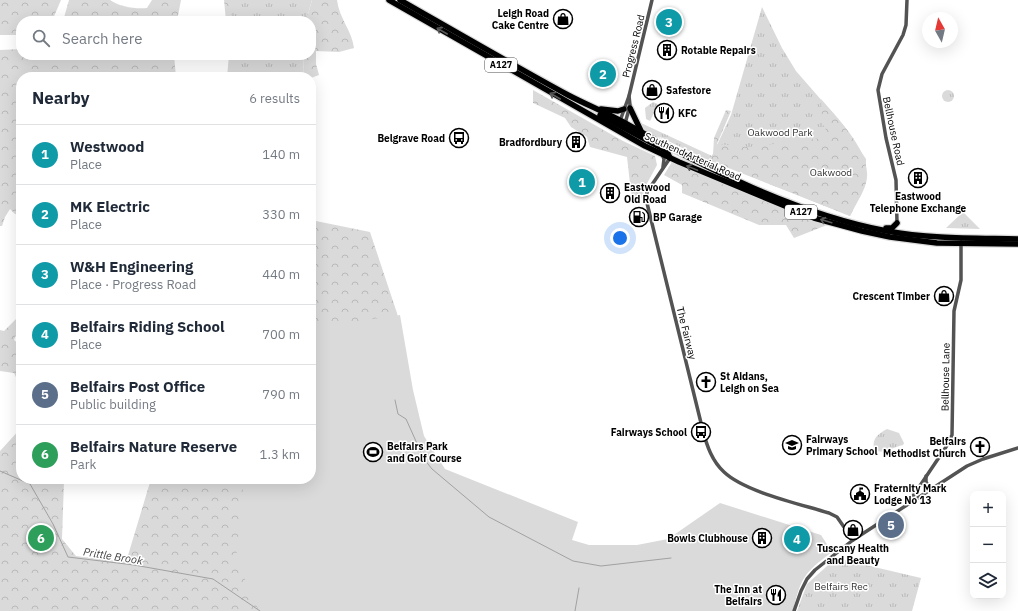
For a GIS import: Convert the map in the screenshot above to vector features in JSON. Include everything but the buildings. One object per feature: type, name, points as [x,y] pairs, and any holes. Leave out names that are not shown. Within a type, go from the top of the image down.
[{"type":"highway","name":"Southend Arterial Road","points":[[389,0],[621,127],[643,133],[714,169],[776,196],[823,214],[863,226],[961,241],[1018,244]]},
{"type":"highway","name":"Southend Arterial Road","points":[[400,0],[574,98],[595,108],[645,146],[670,158],[814,218],[890,237],[921,242],[1018,238]]},
{"type":"highway","points":[[574,98],[577,102],[668,152],[670,158]]},
{"type":"highway","points":[[595,108],[618,111],[627,109],[638,128],[643,133]]},
{"type":"highway","points":[[863,226],[868,224],[891,228],[897,223],[902,233]]},
{"type":"street","name":"Progress Road","points":[[621,127],[627,109],[652,0]]},
{"type":"street","name":"Bellhouse Road","points":[[897,223],[896,180],[886,138],[878,90],[882,74],[903,35],[906,20],[906,0]]},
{"type":"street","points":[[662,154],[664,160],[663,168]]},
{"type":"street","name":"The Fairway","points":[[670,158],[648,192],[646,203],[703,431],[712,455],[723,471],[740,484],[829,513],[837,518],[853,540]]},
{"type":"street","name":"Bellhouse Lane","points":[[907,504],[920,482],[946,447],[953,430],[954,311],[961,280],[961,241]]},
{"type":"street","points":[[794,611],[807,579],[815,570],[853,540],[931,488],[975,462],[1018,448]]},
{"type":"street","points":[[926,475],[926,482],[931,488]]},
{"type":"street","points":[[920,482],[926,482]]},
{"type":"street","points":[[915,491],[919,496]]},
{"type":"green space","points":[[0,0],[61,0],[54,16],[16,16],[16,35],[0,35]]},
{"type":"green space","points":[[69,0],[110,0],[123,6],[147,8],[152,0],[181,0],[178,16],[64,16]]},
{"type":"green space","points":[[224,0],[232,0],[232,16],[226,16]]},
{"type":"green space","points":[[232,0],[312,0],[307,16],[232,16]]},
{"type":"green space","points":[[312,0],[337,0],[340,13],[351,36],[354,48],[339,52],[316,51],[316,16],[307,16]]},
{"type":"green space","name":"Oakwood Park","points":[[762,7],[782,48],[796,71],[844,126],[866,159],[866,182],[850,216],[703,158],[660,137],[650,135],[638,124],[641,123],[712,156],[731,115]]},
{"type":"green space","points":[[16,49],[16,60],[174,60],[176,72],[16,72],[16,214],[10,209],[2,226],[0,226],[0,50]]},
{"type":"green space","points":[[229,60],[304,60],[303,72],[227,72]]},
{"type":"green space","points":[[304,60],[316,60],[319,75],[316,76],[316,72],[303,72]]},
{"type":"green space","points":[[533,90],[623,141],[655,156],[657,165],[644,189],[643,198],[632,201],[627,157],[590,147],[587,137],[571,127],[565,118],[533,103]]},
{"type":"green space","points":[[948,90],[952,92],[954,96],[952,100],[948,102],[944,100],[942,96],[944,92]]},
{"type":"green space","name":"Oakwood","points":[[821,99],[853,138],[865,160],[867,172],[865,187],[850,216],[710,160],[713,155],[714,138],[726,110],[731,111],[714,151],[717,144],[750,147],[830,137],[822,123]]},
{"type":"green space","points":[[653,102],[658,104],[650,121],[646,119],[645,108]]},
{"type":"green space","points":[[672,162],[827,225],[794,238],[786,225],[759,225],[682,193],[682,185],[664,175]]},
{"type":"green space","points":[[963,212],[980,229],[946,228]]},
{"type":"green space","name":"Belfairs Park and Golf Course","points":[[316,221],[370,232],[397,313],[422,435],[444,470],[570,541],[785,611],[0,611],[0,451],[16,433],[16,484],[64,484],[62,539],[76,556],[126,562],[149,484],[316,484]]},
{"type":"green space","name":"Belfairs Park and Golf Course","points":[[400,315],[413,390],[424,436],[445,469],[578,522],[572,540],[589,545],[637,545],[668,539],[720,503],[821,535],[832,552],[809,571],[801,583],[793,611],[259,611],[236,559],[244,484],[316,484],[316,327]]},
{"type":"green space","points":[[16,319],[16,335],[14,340],[16,342],[16,377],[14,373],[0,371],[0,330],[4,331]]},
{"type":"green space","points":[[887,429],[899,433],[904,443],[903,445],[888,450],[881,452],[877,451],[874,449],[875,439]]},
{"type":"green space","name":"Belfairs Rec","points":[[836,558],[921,578],[912,611],[797,611],[807,584]]},
{"type":"waterway","points":[[395,400],[398,414],[406,419],[424,459],[432,469],[489,517],[573,561],[601,566],[671,558]]},
{"type":"waterway","name":"Prittle Brook","points":[[0,471],[16,478]]},
{"type":"waterway","name":"Prittle Brook","points":[[30,484],[53,524],[68,557],[134,565],[213,579],[260,611]]},
{"type":"waterway","points":[[575,611],[579,588]]},
{"type":"place","name":"Leigh Road Cake Centre","points":[[563,19]]},
{"type":"place","name":"W&H Engineering","points":[[669,22]]},
{"type":"place","name":"Rotable Repairs","points":[[667,50]]},
{"type":"place","name":"MK Electric","points":[[603,74]]},
{"type":"place","name":"Safestore","points":[[652,90]]},
{"type":"place","name":"KFC","points":[[664,113]]},
{"type":"place","name":"Belgrave Road","points":[[459,138]]},
{"type":"place","name":"Bradfordbury","points":[[576,142]]},
{"type":"place","name":"Eastwood Telephone Exchange","points":[[918,178]]},
{"type":"place","name":"Westwood","points":[[582,182]]},
{"type":"place","name":"Eastwood Old Road","points":[[610,193]]},
{"type":"place","name":"BP Garage","points":[[639,217]]},
{"type":"place","name":"Crescent Timber","points":[[944,296]]},
{"type":"place","name":"St Aidans, Leigh on Sea","points":[[706,382]]},
{"type":"place","name":"Fairways School","points":[[701,432]]},
{"type":"place","name":"Fairways Primary School","points":[[792,445]]},
{"type":"place","name":"Belfairs Methodist Church","points":[[980,447]]},
{"type":"place","name":"Belfairs Park and Golf Course","points":[[373,452]]},
{"type":"place","name":"Fraternity Mark Lodge No 13","points":[[860,494]]},
{"type":"place","name":"Belfairs Post Office","points":[[891,525]]},
{"type":"place","name":"Tuscany Health and Beauty","points":[[853,530]]},
{"type":"place","name":"Belfairs Nature Reserve","points":[[41,538]]},
{"type":"place","name":"Bowls Clubhouse","points":[[762,538]]},
{"type":"place","name":"Belfairs Riding School","points":[[797,539]]},
{"type":"place","name":"The Inn at Belfairs","points":[[776,595]]}]
